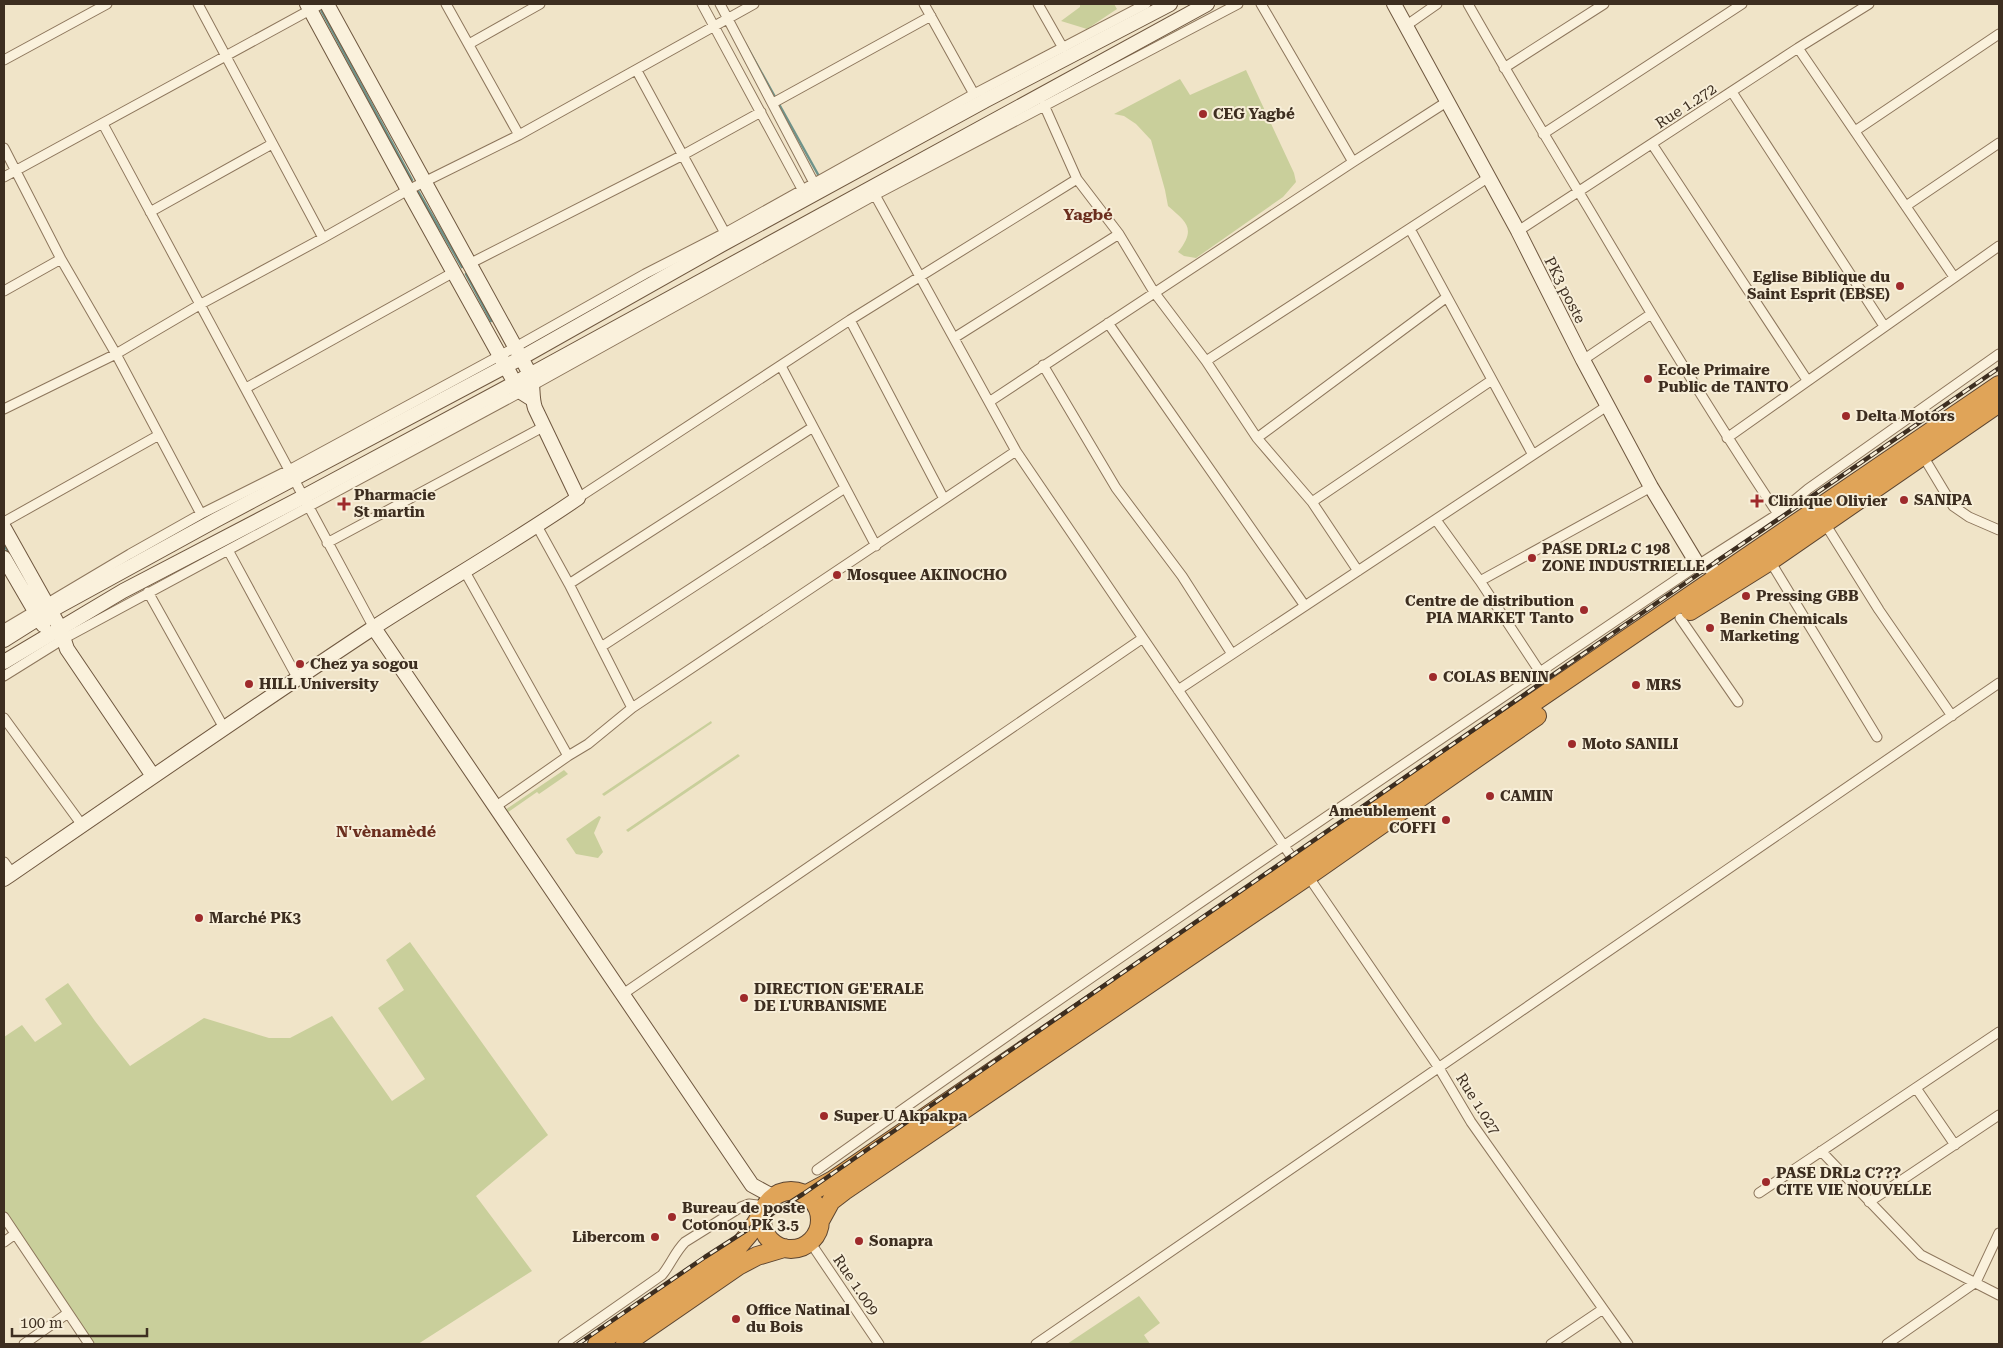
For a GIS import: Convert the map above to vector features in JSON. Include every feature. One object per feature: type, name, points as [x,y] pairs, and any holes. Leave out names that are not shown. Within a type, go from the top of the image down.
[{"type":"highway","points":[[625,1344],[738,1266],[757,1256],[784,1248],[798,1248],[810,1242],[832,1201],[844,1191],[1303,871],[1718,578],[1999,385]]},
{"type":"highway","points":[[596,1344],[738,1247],[744,1242],[768,1205],[787,1192],[807,1194],[833,1180],[1303,871],[1680,618],[1770,561],[1999,403]]},
{"type":"highway","points":[[803,1194],[815,1205],[820,1221]]},
{"type":"highway","points":[[768,1205],[762,1225],[767,1236],[776,1245],[784,1248]]},
{"type":"street","points":[[4,60],[107,4]]},
{"type":"street","points":[[198,4],[323,238]]},
{"type":"street","points":[[327,4],[426,181],[518,353],[527,387],[543,427],[578,498]]},
{"type":"street","points":[[446,4],[519,135]]},
{"type":"street","points":[[468,44],[540,4]]},
{"type":"street","points":[[702,4],[802,189]]},
{"type":"street","points":[[720,4],[814,183]]},
{"type":"street","points":[[4,409],[116,354],[201,304],[408,190],[519,135],[637,71],[754,4]]},
{"type":"street","points":[[924,4],[974,94]]},
{"type":"street","points":[[1038,4],[1063,48]]},
{"type":"street","points":[[518,353],[645,274],[725,233],[974,94],[1146,4]]},
{"type":"street","points":[[4,629],[216,520],[292,475],[730,241],[986,100],[1170,4]]},
{"type":"street","points":[[527,387],[1208,4]]},
{"type":"street","points":[[4,676],[123,591],[305,502],[527,387],[875,195],[1238,4]]},
{"type":"street","points":[[1261,4],[1353,162]]},
{"type":"street","name":"PK3 poste","points":[[1394,4],[1518,231],[1583,360],[1651,487],[1698,565],[1710,566],[1718,578]]},
{"type":"street","points":[[1407,26],[1437,4]]},
{"type":"street","points":[[1468,4],[1504,68],[1651,314],[1727,438],[1778,514]]},
{"type":"street","points":[[1504,68],[1604,4]]},
{"type":"street","points":[[1543,134],[1742,4]]},
{"type":"street","name":"Rue 1.272","points":[[1518,231],[1798,48],[1869,4]]},
{"type":"street","points":[[4,177],[103,124],[313,6],[408,190],[503,361],[527,387]]},
{"type":"street","points":[[773,103],[931,16]]},
{"type":"street","points":[[1855,131],[1999,34]]},
{"type":"street","points":[[1798,48],[1954,277]]},
{"type":"street","points":[[637,71],[725,233]]},
{"type":"street","points":[[1732,92],[1884,326]]},
{"type":"street","points":[[989,402],[1154,292],[1448,102]]},
{"type":"street","points":[[1044,105],[1077,179],[1118,234],[1154,292],[1206,361],[1257,438],[1312,502],[1358,571]]},
{"type":"street","points":[[471,264],[683,156],[761,112]]},
{"type":"street","points":[[103,124],[374,628],[752,1185],[768,1205]]},
{"type":"street","points":[[1906,206],[1999,143]]},
{"type":"street","points":[[150,212],[272,144]]},
{"type":"street","points":[[1652,144],[1807,380]]},
{"type":"street","points":[[4,148],[61,259],[116,354],[201,514]]},
{"type":"street","points":[[1206,361],[1489,177]]},
{"type":"street","points":[[4,862],[8,876],[374,628],[537,526],[850,320],[1077,179]]},
{"type":"street","name":"Rue 1.027","points":[[875,195],[1016,451],[1178,690],[1439,1068],[1471,1122],[1628,1344]]},
{"type":"street","points":[[1410,229],[1533,455]]},
{"type":"street","points":[[954,338],[1118,234]]},
{"type":"street","points":[[1727,438],[1999,246]]},
{"type":"street","points":[[4,292],[61,259]]},
{"type":"street","points":[[246,388],[454,272]]},
{"type":"street","points":[[1257,438],[1447,297]]},
{"type":"street","points":[[1583,360],[1651,314]]},
{"type":"street","points":[[850,320],[944,499]]},
{"type":"street","points":[[1108,323],[1305,606]]},
{"type":"street","points":[[817,1170],[981,1053],[1428,747],[1698,565],[1778,514],[1808,488],[1999,354]]},
{"type":"street","points":[[1043,365],[1116,488],[1182,576],[1232,654]]},
{"type":"street","points":[[781,366],[876,546]]},
{"type":"street","points":[[1312,502],[1492,380]]},
{"type":"street","points":[[1178,690],[1607,406]]},
{"type":"street","points":[[327,543],[543,427]]},
{"type":"street","points":[[569,584],[813,427]]},
{"type":"street","points":[[4,522],[159,435]]},
{"type":"street","points":[[495,807],[588,744],[632,708],[1016,451]]},
{"type":"street","points":[[1923,456],[1954,506],[1969,517],[1999,530]]},
{"type":"street","points":[[4,640],[42,611],[201,514],[292,475]]},
{"type":"street","points":[[1480,581],[1651,487]]},
{"type":"street","points":[[601,647],[845,488]]},
{"type":"street","points":[[4,662],[59,638],[228,550],[305,502]]},
{"type":"street","points":[[1436,520],[1480,581],[1540,672]]},
{"type":"street","points":[[1824,522],[1879,610],[1952,716]]},
{"type":"street","points":[[537,526],[569,584],[632,708]]},
{"type":"street","points":[[4,528],[42,611]]},
{"type":"street","points":[[228,550],[298,678]]},
{"type":"street","points":[[4,558],[153,776]]},
{"type":"street","points":[[1770,561],[1877,737]]},
{"type":"street","points":[[464,570],[568,756]]},
{"type":"street","points":[[148,592],[224,728]]},
{"type":"street","points":[[1680,618],[1738,702]]},
{"type":"street","points":[[623,994],[1143,638]]},
{"type":"street","points":[[1036,1344],[1999,683]]},
{"type":"street","points":[[4,718],[82,825]]},
{"type":"street","points":[[1759,1193],[1999,1032]]},
{"type":"street","points":[[1916,1088],[1955,1145]]},
{"type":"street","points":[[1868,1202],[1999,1115]]},
{"type":"street","points":[[1821,1151],[1921,1255],[1999,1295]]},
{"type":"street","points":[[563,1344],[662,1274],[678,1248],[685,1242],[741,1207],[749,1204],[768,1205]]},
{"type":"street","points":[[4,1218],[89,1344]]},
{"type":"street","points":[[1887,1344],[1976,1282],[1999,1233]]},
{"type":"street","points":[[4,1242],[15,1234]]},
{"type":"street","name":"Rue 1.009","points":[[810,1242],[879,1344]]},
{"type":"street","points":[[1551,1344],[1603,1309]]},
{"type":"street","points":[[24,1344],[68,1313]]},
{"type":"green space","points":[[1080,4],[1114,4],[1117,9],[1087,29],[1061,21],[1080,7]]},
{"type":"green space","points":[[1246,70],[1294,173],[1296,182],[1283,197],[1196,258],[1184,256],[1178,252],[1187,237],[1187,226],[1168,206],[1151,140],[1136,124],[1124,116],[1114,114],[1180,79],[1190,95]]},
{"type":"green space","points":[[711,721],[712,723],[604,796],[602,794]]},
{"type":"green space","points":[[738,754],[740,756],[628,832],[626,830]]},
{"type":"green space","points":[[564,770],[568,774],[539,794],[537,792],[507,813],[505,810]]},
{"type":"green space","points":[[599,816],[601,817],[594,833],[603,852],[598,858],[576,854],[566,839]]},
{"type":"green space","points":[[410,942],[548,1135],[476,1196],[532,1271],[418,1344],[94,1344],[4,1211],[4,1037],[22,1025],[35,1042],[62,1024],[45,999],[68,983],[130,1066],[204,1018],[269,1038],[290,1038],[332,1016],[392,1101],[425,1079],[378,1008],[404,990],[386,960]]},
{"type":"green space","points":[[1139,1296],[1160,1323],[1144,1335],[1150,1344],[1067,1344]]},
{"type":"waterway","points":[[321,10],[412,180]]},
{"type":"waterway","points":[[745,43],[820,178]]},
{"type":"waterway","points":[[418,191],[462,267]]},
{"type":"waterway","points":[[466,274],[491,321]]},
{"type":"waterway","points":[[4,544],[10,556]]},
{"type":"railway","points":[[578,1344],[705,1257],[803,1194],[1999,368]]},
{"type":"place","name":"CEG Yagbé","points":[[1203,114]]},
{"type":"place","name":"Eglise Biblique du Saint Esprit (EBSE)","points":[[1900,286]]},
{"type":"place","name":"Ecole Primaire Public de TANTO","points":[[1648,379]]},
{"type":"place","name":"Delta Motors","points":[[1846,416]]},
{"type":"place","name":"SANIPA","points":[[1904,500]]},
{"type":"place","name":"Clinique Olivier","points":[[1757,501]]},
{"type":"place","name":"Pharmacie St martin","points":[[344,504]]},
{"type":"place","name":"PASE DRL2 C 198 ZONE INDUSTRIELLE","points":[[1532,558]]},
{"type":"place","name":"Mosquee AKINOCHO","points":[[837,575]]},
{"type":"place","name":"Pressing GBB","points":[[1746,596]]},
{"type":"place","name":"Centre de distribution PIA MARKET Tanto","points":[[1584,610]]},
{"type":"place","name":"Benin Chemicals Marketing","points":[[1710,628]]},
{"type":"place","name":"Chez ya sogou","points":[[300,664]]},
{"type":"place","name":"COLAS BENIN","points":[[1433,677]]},
{"type":"place","name":"HILL University","points":[[249,684]]},
{"type":"place","name":"MRS","points":[[1636,685]]},
{"type":"place","name":"Moto SANILI","points":[[1572,744]]},
{"type":"place","name":"CAMIN","points":[[1490,796]]},
{"type":"place","name":"Ameublement COFFI","points":[[1446,820]]},
{"type":"place","name":"Marché PK3","points":[[199,918]]},
{"type":"place","name":"DIRECTION GE'ERALE DE L'URBANISME","points":[[744,998]]},
{"type":"place","name":"Super U Akpakpa","points":[[824,1116]]},
{"type":"place","name":"PASE DRL2 C??? CITE VIE NOUVELLE","points":[[1766,1182]]},
{"type":"place","name":"Bureau de poste Cotonou PK 3.5","points":[[672,1217]]},
{"type":"place","name":"Libercom","points":[[655,1237]]},
{"type":"place","name":"Sonapra","points":[[859,1241]]},
{"type":"place","name":"Office Natinal du Bois","points":[[736,1319]]},
{"type":"district","name":"Yagbé","points":[[1088,214]]},
{"type":"district","name":"N'vènamèdé","points":[[386,831]]}]
